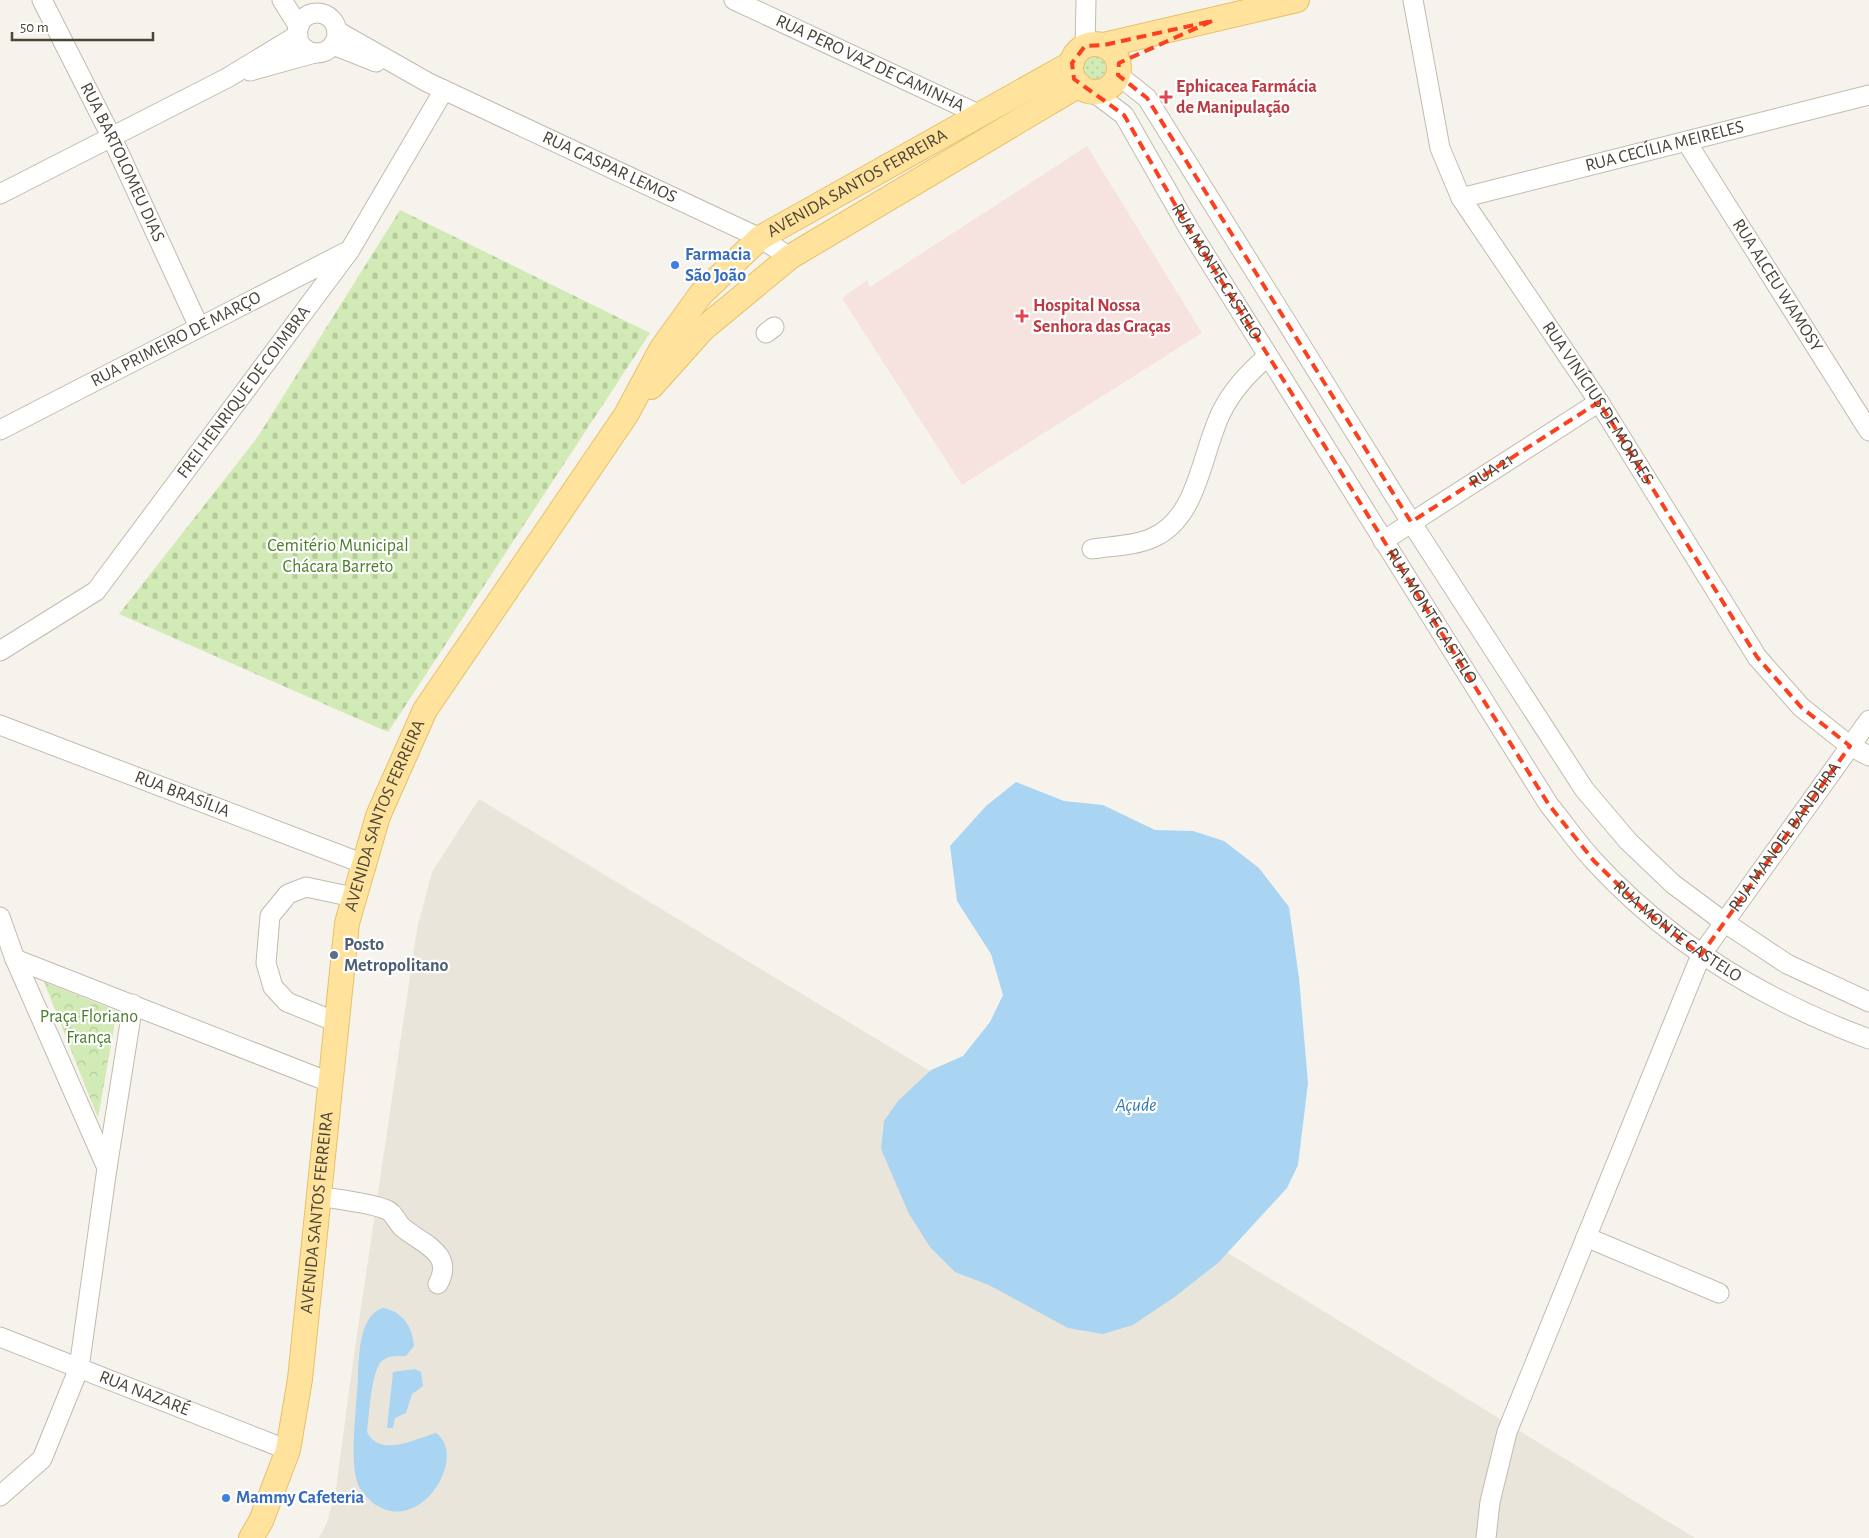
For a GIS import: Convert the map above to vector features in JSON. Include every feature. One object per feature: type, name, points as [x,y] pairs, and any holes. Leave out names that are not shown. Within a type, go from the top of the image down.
[{"type":"main road","name":"AVENIDA SANTOS FERREIRA","points":[[251,1538],[261,1521],[288,1450],[300,1379],[329,1082],[347,923],[378,816],[425,710],[626,414],[662,348],[701,294],[760,238],[978,114],[1100,58],[1212,21],[1297,0]]},
{"type":"main road","name":"AVENIDA SANTOS FERREIRA","points":[[626,414],[703,329],[790,256],[1086,88],[1105,90],[1115,81],[1100,58]]},
{"type":"main road","points":[[1086,88],[1072,71],[1100,58]]},
{"type":"street","name":"RUA BARTOLOMEU DIAS","points":[[42,0],[112,138],[199,327]]},
{"type":"street","points":[[282,0],[298,31],[303,47],[316,53]]},
{"type":"street","name":"RUA PERO VAZ DE CAMINHA","points":[[734,0],[978,114]]},
{"type":"street","points":[[1086,0],[1100,58]]},
{"type":"street","name":"RUA VINÍCIUS DE MORAES","points":[[1413,0],[1440,148],[1461,198],[1598,402],[1757,657],[1801,707],[1850,746],[1869,756]]},
{"type":"street","points":[[0,194],[227,78],[298,31],[314,7],[332,19],[335,38],[328,49],[227,78]]},
{"type":"street","name":"RUA GASPAR LEMOS","points":[[335,38],[760,238],[790,256]]},
{"type":"street","name":"RUA MONTE CASTELO","points":[[1100,58],[1148,98],[1411,522],[1584,789],[1628,841],[1673,884],[1724,922],[1787,964],[1869,1002]]},
{"type":"street","name":"FREI HENRIQUE DE COIMBRA","points":[[0,651],[96,591],[350,250],[435,86]]},
{"type":"street","name":"RUA MONTE CASTELO","points":[[1086,88],[1124,115],[1189,229],[1549,805],[1594,861],[1645,911],[1701,955],[1772,997],[1836,1027],[1869,1039]]},
{"type":"street","name":"RUA CECÍLIA MEIRELES","points":[[1461,198],[1869,95]]},
{"type":"street","name":"RUA ALCEU WAMOSY","points":[[1686,141],[1869,431]]},
{"type":"street","name":"RUA PRIMEIRO DE MARÇO","points":[[0,430],[350,250]]},
{"type":"street","points":[[1092,549],[1151,539],[1179,520],[1194,488],[1222,411],[1247,374],[1268,356]]},
{"type":"street","name":"RUA 21","points":[[1383,541],[1598,402]]},
{"type":"street","name":"RUA MANOEL BANDEIRA","points":[[1486,1538],[1490,1502],[1507,1432],[1701,955],[1869,720]]},
{"type":"street","name":"RUA BRASÍLIA","points":[[0,725],[364,864]]},
{"type":"street","points":[[336,1022],[287,1002],[273,987],[266,963],[270,916],[288,894],[306,887],[353,897]]},
{"type":"street","points":[[0,917],[15,959],[106,1168]]},
{"type":"street","points":[[15,959],[329,1082]]},
{"type":"street","points":[[0,1496],[42,1459],[79,1368],[106,1168],[133,1004]]},
{"type":"street","points":[[318,1196],[388,1210],[402,1226],[432,1248],[442,1260],[444,1273],[438,1284]]},
{"type":"street","points":[[1586,1237],[1719,1293]]},
{"type":"street","name":"RUA NAZARÉ","points":[[0,1337],[288,1450]]},
{"type":"highlighted area","points":[[1212,21],[1119,63],[1118,75],[1147,98],[1411,522],[1599,402],[1757,657],[1801,707],[1850,746],[1701,955],[1645,911],[1594,861],[1549,805],[1189,229],[1124,115],[1074,79],[1072,63],[1085,46],[1104,45]]},
{"type":"shaded area","name":"Hospital Nossa Senhora das Graças","points":[[1087,146],[1202,333],[962,485],[842,298],[867,280],[870,287]]},
{"type":"shaded area","points":[[479,799],[943,1079],[1695,1538],[319,1538],[327,1523],[336,1488],[417,929],[432,872]]},
{"type":"green space","points":[[1094,55],[1104,59],[1108,69],[1104,79],[1094,83],[1084,79],[1080,69],[1084,59]]},
{"type":"green space","name":"Cemitério Municipal Chácara Barreto","points":[[400,210],[650,333],[388,732],[119,614],[257,438]]},
{"type":"green space","name":"Praça Floriano França","points":[[44,982],[117,1011],[98,1118]]},
{"type":"water","name":"Açude","points":[[1016,782],[1064,801],[1103,805],[1155,830],[1193,831],[1224,841],[1259,868],[1289,907],[1299,978],[1308,1083],[1298,1165],[1287,1188],[1219,1262],[1176,1296],[1133,1325],[1103,1334],[1068,1328],[989,1285],[955,1272],[930,1247],[909,1214],[881,1149],[884,1121],[898,1101],[931,1070],[963,1056],[990,1022],[1003,995],[991,954],[957,901],[950,846],[986,806]]},
{"type":"water","points":[[382,1308],[389,1309],[401,1316],[409,1327],[414,1346],[406,1356],[388,1357],[379,1365],[373,1382],[367,1432],[373,1440],[380,1444],[389,1445],[398,1445],[436,1433],[445,1444],[447,1459],[443,1474],[434,1490],[422,1502],[407,1510],[391,1511],[373,1503],[358,1485],[354,1467],[354,1427],[360,1348],[369,1319]]},
{"type":"water","points":[[415,1369],[421,1372],[423,1386],[412,1394],[406,1413],[395,1418],[393,1428],[387,1428],[393,1372]]},
{"type":"place","name":"Ephicacea Farmácia de Manipulação","points":[[1166,97]]},
{"type":"place","name":"Farmacia São João","points":[[675,265]]},
{"type":"place","name":"Hospital Nossa Senhora das Graças","points":[[1022,316]]},
{"type":"place","name":"Posto Metropolitano","points":[[334,955]]},
{"type":"place","name":"Mammy Cafeteria","points":[[226,1498]]}]
